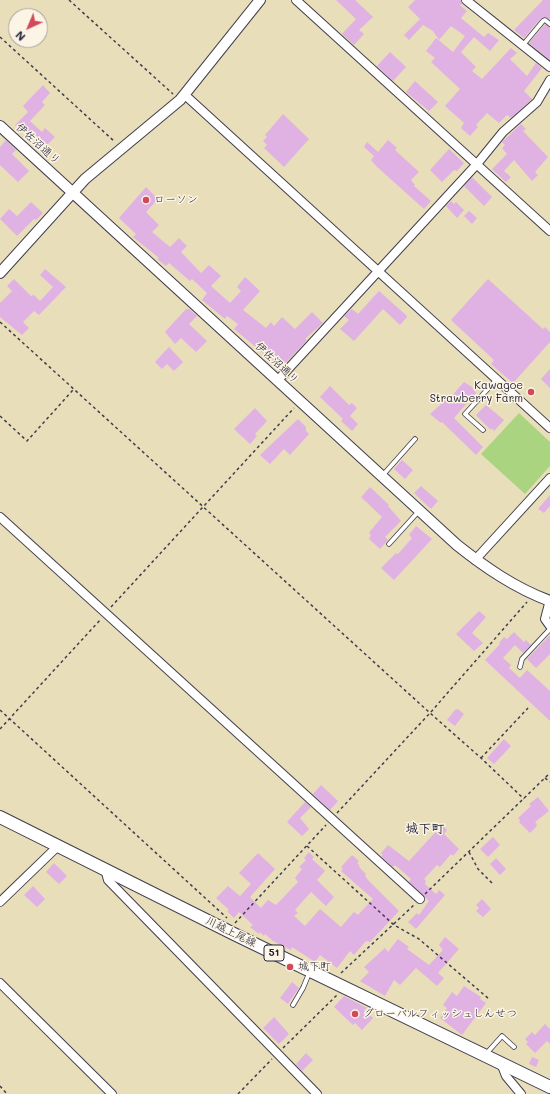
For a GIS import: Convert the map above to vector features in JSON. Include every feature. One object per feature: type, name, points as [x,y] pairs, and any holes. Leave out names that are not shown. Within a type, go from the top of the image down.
[{"type":"main road","name":"川越上尾線","points":[[0,817],[234,934],[550,1087]]},
{"type":"street","points":[[0,273],[85,179],[183,98],[260,0]]},
{"type":"street","points":[[296,0],[550,231]]},
{"type":"street","points":[[466,0],[550,67]]},
{"type":"street","points":[[278,380],[477,164],[503,132],[537,102],[550,80]]},
{"type":"street","points":[[183,98],[379,271],[550,428]]},
{"type":"street","name":"伊佐沼通り","points":[[0,126],[475,560],[495,574],[533,594],[550,600]]},
{"type":"street","points":[[475,560],[550,478]]},
{"type":"street","points":[[0,517],[420,899]]},
{"type":"street","points":[[550,600],[546,619],[550,626]]},
{"type":"street","points":[[0,902],[58,846]]},
{"type":"street","points":[[105,869],[108,880],[317,1094]]},
{"type":"street","points":[[0,983],[112,1094]]},
{"type":"street","points":[[501,1063],[506,1076],[521,1094]]},
{"type":"lane","points":[[522,46],[542,21],[545,20],[550,24]]},
{"type":"lane","points":[[483,430],[465,414],[496,380]]},
{"type":"lane","points":[[382,476],[415,439]]},
{"type":"lane","points":[[389,544],[419,510]]},
{"type":"lane","points":[[520,667],[522,659],[550,629]]},
{"type":"lane","points":[[293,1005],[304,988],[310,971]]},
{"type":"lane","points":[[484,1055],[502,1036],[514,1047]]},
{"type":"path","points":[[69,0],[183,98]]},
{"type":"path","points":[[0,37],[123,149]]},
{"type":"path","points":[[0,322],[73,390],[481,758],[524,799]]},
{"type":"path","points":[[0,416],[27,441],[73,390]]},
{"type":"path","points":[[0,729],[300,400]]},
{"type":"path","points":[[234,934],[234,924],[430,713],[523,608],[533,594]]},
{"type":"path","points":[[481,758],[528,708]]},
{"type":"path","points":[[0,710],[228,919]]},
{"type":"path","points":[[238,1094],[336,997],[337,984],[394,925],[550,773]]},
{"type":"path","points":[[545,778],[550,782]]},
{"type":"path","points":[[307,846],[394,925],[420,939],[489,999]]},
{"type":"path","points":[[469,852],[478,869],[494,885]]},
{"type":"path","points":[[0,1086],[7,1094]]},
{"type":"green space","points":[[519,413],[550,442],[550,466],[525,494],[481,454]]},
{"type":"building","points":[[336,0],[355,0],[373,17],[359,30],[364,34],[354,45],[342,34],[356,19]]},
{"type":"building","points":[[415,0],[461,0],[462,4],[460,5],[467,11],[461,18],[484,37],[488,33],[499,40],[490,51],[474,37],[461,52],[476,67],[472,71],[482,79],[511,48],[517,53],[510,59],[527,76],[536,63],[542,68],[524,91],[532,99],[511,118],[507,115],[499,123],[487,113],[476,125],[478,127],[470,136],[461,128],[464,123],[445,106],[460,89],[431,62],[435,58],[426,51],[436,38],[453,52],[465,36],[451,26],[439,40],[433,31],[423,25],[409,40],[404,35],[420,19],[408,7]]},
{"type":"building","points":[[543,0],[550,0],[550,20],[546,17],[541,18],[524,38],[514,30]]},
{"type":"building","points":[[545,24],[550,27],[550,60],[529,43]]},
{"type":"building","points":[[390,52],[406,67],[393,81],[377,66]]},
{"type":"building","points":[[415,81],[438,102],[429,111],[406,92]]},
{"type":"building","points":[[43,85],[50,93],[42,102],[45,105],[30,121],[42,132],[45,128],[55,137],[47,145],[35,135],[31,139],[15,125],[28,112],[23,106]]},
{"type":"building","points":[[283,114],[309,139],[284,167],[264,148],[267,145],[263,141],[267,137],[265,135]]},
{"type":"building","points":[[521,124],[526,129],[523,131],[548,157],[535,172],[538,175],[532,181],[514,160],[504,171],[511,177],[506,182],[492,169],[507,154],[502,148],[505,145],[502,142]]},
{"type":"building","points":[[6,140],[16,150],[12,154],[29,171],[18,182],[0,165],[0,147]]},
{"type":"building","points":[[388,140],[397,148],[395,150],[419,172],[411,180],[415,185],[414,186],[431,201],[424,209],[376,166],[371,160],[374,156],[364,147],[367,142],[378,152]]},
{"type":"building","points":[[449,149],[464,163],[457,171],[454,170],[442,182],[430,170]]},
{"type":"building","points":[[472,177],[492,197],[484,206],[464,186]]},
{"type":"building","points":[[146,187],[158,199],[146,212],[159,225],[152,232],[170,247],[179,238],[187,246],[181,252],[201,273],[209,265],[221,276],[211,286],[230,303],[241,291],[237,287],[245,277],[260,291],[243,310],[266,328],[271,322],[274,326],[282,317],[295,329],[312,312],[323,323],[305,339],[307,340],[281,368],[234,329],[238,324],[227,316],[225,319],[202,300],[207,293],[192,279],[190,281],[169,263],[166,266],[157,259],[159,258],[133,237],[136,234],[119,218]]},
{"type":"building","points":[[451,201],[454,204],[456,202],[464,210],[457,218],[446,206]]},
{"type":"building","points":[[31,202],[43,213],[36,220],[34,219],[17,236],[0,219],[9,209],[17,216]]},
{"type":"building","points":[[469,211],[477,218],[472,224],[464,216]]},
{"type":"building","points":[[45,269],[66,287],[39,315],[34,311],[23,322],[29,328],[22,335],[0,317],[0,303],[12,291],[7,286],[14,279],[31,296],[34,295],[40,301],[53,287],[40,275]]},
{"type":"building","points":[[488,279],[543,329],[545,327],[550,332],[550,342],[513,383],[491,364],[494,360],[451,320]]},
{"type":"building","points":[[379,291],[407,317],[400,325],[383,309],[354,341],[340,329],[349,320],[344,316],[352,309],[358,314]]},
{"type":"building","points":[[186,309],[189,309],[197,316],[189,324],[207,341],[196,352],[181,338],[175,344],[165,332]]},
{"type":"building","points":[[169,347],[183,362],[174,371],[167,364],[162,369],[155,362]]},
{"type":"building","points":[[550,369],[550,388],[541,379]]},
{"type":"building","points":[[464,382],[472,387],[476,393],[454,418],[483,447],[476,455],[442,422],[441,423],[430,414],[448,398],[449,399]]},
{"type":"building","points":[[330,386],[349,405],[352,403],[357,408],[350,416],[358,424],[352,431],[341,421],[343,419],[320,397]]},
{"type":"building","points":[[486,405],[504,420],[494,431],[492,428],[491,430],[476,415]]},
{"type":"building","points":[[255,408],[267,421],[255,434],[257,436],[250,444],[234,429]]},
{"type":"building","points":[[298,419],[306,427],[306,431],[309,434],[290,455],[284,449],[270,464],[260,455]]},
{"type":"building","points":[[402,460],[413,470],[405,479],[394,469]]},
{"type":"building","points":[[421,486],[438,501],[431,509],[414,493]]},
{"type":"building","points":[[370,487],[389,505],[388,506],[401,521],[385,537],[388,540],[380,549],[369,539],[371,535],[369,533],[382,517],[361,497]]},
{"type":"building","points":[[550,495],[550,506],[544,513],[538,509]]},
{"type":"building","points":[[416,526],[432,539],[394,580],[381,568],[396,553],[398,554],[412,538],[409,535]]},
{"type":"building","points":[[479,611],[486,617],[472,633],[483,643],[474,651],[456,634]]},
{"type":"building","points":[[514,632],[524,642],[526,640],[531,645],[523,653],[515,645],[503,658],[511,665],[509,668],[520,678],[527,670],[550,691],[550,721],[485,660],[500,644],[499,643],[504,637],[507,639]]},
{"type":"building","points":[[550,635],[550,654],[536,668],[527,659]]},
{"type":"building","points":[[458,709],[464,714],[455,726],[447,720],[455,710]]},
{"type":"building","points":[[504,739],[511,746],[494,764],[487,758]]},
{"type":"building","points":[[321,785],[338,801],[330,810],[313,794]]},
{"type":"building","points":[[538,797],[549,811],[535,822],[537,824],[536,827],[530,833],[519,822],[520,820],[518,818],[531,806],[529,804]]},
{"type":"building","points":[[305,802],[311,807],[300,818],[309,829],[302,836],[287,822]]},
{"type":"building","points":[[442,825],[447,830],[444,834],[459,849],[453,856],[451,854],[440,867],[437,865],[424,879],[426,881],[425,884],[436,894],[439,890],[445,895],[416,929],[408,922],[417,913],[419,915],[429,901],[409,882],[411,879],[395,865],[393,867],[381,856],[383,855],[381,853],[388,845],[409,861]]},
{"type":"building","points":[[493,837],[500,845],[488,857],[480,849]]},
{"type":"building","points":[[309,852],[314,857],[312,859],[325,871],[317,880],[334,897],[326,906],[311,892],[295,910],[298,913],[294,916],[305,926],[320,909],[341,927],[354,912],[358,915],[373,899],[341,871],[343,869],[341,867],[352,855],[359,861],[357,863],[360,866],[359,867],[366,874],[365,876],[369,881],[399,911],[370,942],[366,941],[354,955],[350,951],[337,968],[320,955],[315,962],[292,947],[291,950],[273,941],[265,934],[264,936],[260,932],[259,934],[250,927],[253,925],[239,912],[234,918],[227,911],[229,910],[216,898],[228,886],[240,896],[251,884],[239,873],[258,853],[275,869],[250,897],[261,908],[268,900],[276,905],[298,882],[295,878],[302,869],[299,867],[306,860],[304,858]]},
{"type":"building","points":[[496,858],[506,869],[500,875],[490,864]]},
{"type":"building","points":[[54,863],[67,876],[59,884],[46,872]]},
{"type":"building","points":[[33,886],[45,899],[37,907],[24,895]]},
{"type":"building","points":[[482,899],[491,909],[483,917],[476,911],[479,908],[476,905]]},
{"type":"building","points":[[445,937],[459,949],[438,973],[444,978],[437,986],[416,968],[400,985],[394,980],[385,996],[360,981],[369,972],[364,967],[385,948],[388,952],[398,939],[409,947],[407,949],[429,965],[443,950],[439,945]]},
{"type":"building","points":[[292,982],[299,988],[288,1004],[280,998]]},
{"type":"building","points":[[464,986],[481,997],[480,999],[486,1003],[462,1035],[440,1018],[447,1008],[443,1005],[452,992],[457,996]]},
{"type":"building","name":"グローバルフィッシュしんせつ","points":[[344,996],[367,1008],[364,1010],[373,1018],[362,1030],[355,1023],[353,1025],[334,1007]]},
{"type":"building","points":[[274,1017],[289,1034],[279,1044],[263,1028]]},
{"type":"building","points":[[545,1024],[550,1029],[550,1044],[547,1041],[535,1053],[526,1044],[528,1042],[525,1039],[532,1032],[535,1035]]},
{"type":"building","points":[[306,1053],[313,1060],[302,1071],[296,1064]]},
{"type":"building","points":[[532,1057],[539,1060],[536,1067],[529,1064]]},
{"type":"place","name":"ローソン","points":[[146,200]]},
{"type":"place","name":"Kawagoe Strawberry Farm","points":[[531,392]]},
{"type":"place","name":"城下町","points":[[290,967]]},
{"type":"place","name":"グローバルフィッシュしんせつ","points":[[355,1014]]},
{"type":"district","name":"城下町","points":[[425,829]]}]
